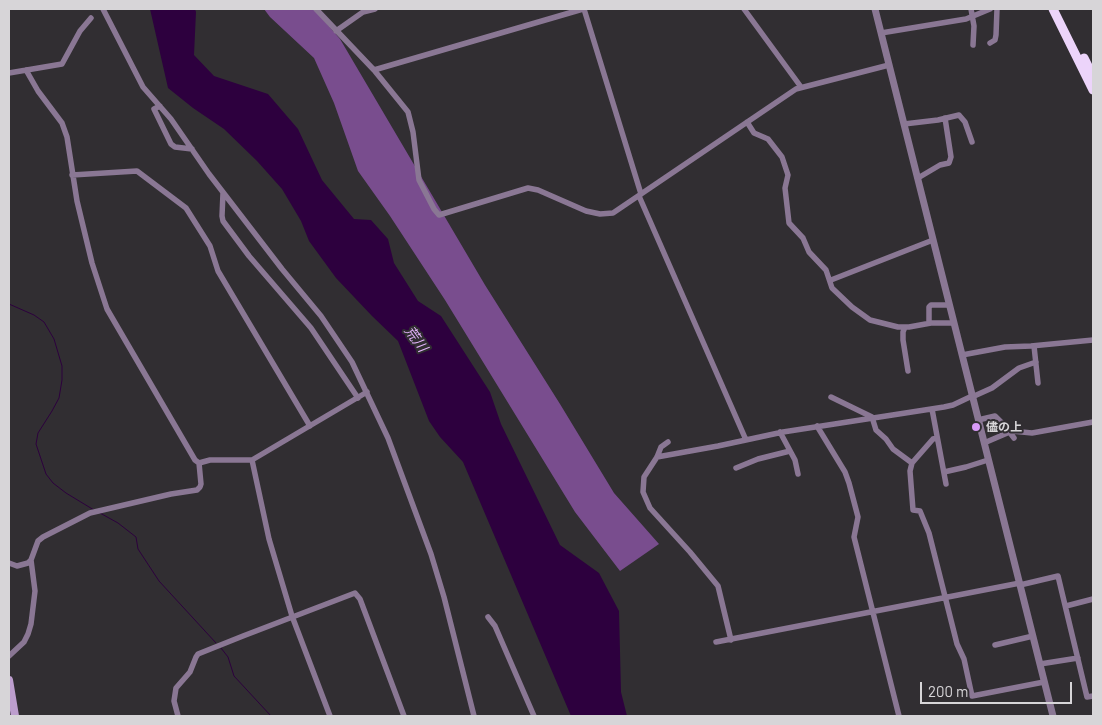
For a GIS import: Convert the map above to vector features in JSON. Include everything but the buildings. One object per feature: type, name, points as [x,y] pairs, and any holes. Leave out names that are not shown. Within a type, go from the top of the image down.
[{"type":"highway","points":[[1053,9],[1093,90]]},
{"type":"highway","points":[[1059,9],[1093,76]]},
{"type":"main road","points":[[9,680],[15,716]]},
{"type":"street","points":[[103,9],[143,87],[171,118],[224,193],[331,330],[352,362],[399,465],[431,554],[444,597],[474,716]]},
{"type":"street","points":[[316,9],[374,70],[408,112],[413,132],[419,180],[439,215],[528,188],[538,190],[580,209],[600,214],[613,214],[796,89],[889,66]]},
{"type":"street","points":[[336,31],[363,12],[375,9]]},
{"type":"street","points":[[374,70],[583,9],[640,195],[746,440]]},
{"type":"street","points":[[744,9],[801,87]]},
{"type":"street","points":[[875,9],[1053,716]]},
{"type":"street","points":[[971,9],[974,26],[973,45]]},
{"type":"street","points":[[881,33],[972,17],[990,9]]},
{"type":"street","points":[[990,43],[995,40],[997,9]]},
{"type":"street","points":[[9,73],[62,64],[80,31],[91,18]]},
{"type":"street","points":[[9,656],[24,642],[31,624],[35,591],[30,560],[34,548],[43,537],[90,513],[199,489],[201,484],[199,463],[195,460],[107,309],[92,263],[76,200],[67,137],[62,124],[38,91],[26,70]]},
{"type":"street","points":[[160,106],[154,109],[171,144],[175,147],[192,149]]},
{"type":"street","points":[[904,124],[959,115],[962,117],[972,142]]},
{"type":"street","points":[[918,178],[940,165],[949,164],[951,157],[945,118]]},
{"type":"street","points":[[747,122],[754,133],[768,139],[782,157],[788,175],[784,188],[789,223],[803,238],[809,252],[826,270],[831,280],[832,288],[852,307],[870,320],[898,327],[929,323],[954,323]]},
{"type":"street","points":[[72,175],[137,171],[186,208],[210,246],[218,271],[310,426]]},
{"type":"street","points":[[224,193],[223,221],[249,256],[315,334],[358,398]]},
{"type":"street","points":[[831,280],[933,240]]},
{"type":"street","points":[[929,323],[929,307],[949,305]]},
{"type":"street","points":[[905,326],[903,340],[908,370]]},
{"type":"street","points":[[962,355],[1005,346],[1034,346],[1093,340]]},
{"type":"street","points":[[1034,346],[1038,383]]},
{"type":"street","points":[[657,457],[780,432],[953,405],[992,388],[1019,368],[1036,362]]},
{"type":"street","points":[[199,463],[210,460],[252,460],[367,392]]},
{"type":"street","points":[[831,397],[872,417],[876,430],[893,449],[912,463]]},
{"type":"street","points":[[932,409],[946,484]]},
{"type":"street","points":[[978,420],[995,416],[1014,438]]},
{"type":"street","points":[[984,443],[1010,432],[1032,433],[1093,422]]},
{"type":"street","points":[[818,426],[845,472],[849,483],[858,517],[854,537],[899,716]]},
{"type":"street","points":[[780,432],[795,460],[798,474]]},
{"type":"street","points":[[937,438],[932,439],[912,463],[910,471],[913,510],[920,511],[930,533],[957,644],[964,659],[972,696],[1044,682]]},
{"type":"street","points":[[668,442],[661,447],[644,477],[643,492],[650,508],[718,586],[731,640]]},
{"type":"street","points":[[736,468],[758,459],[790,451]]},
{"type":"street","points":[[252,460],[269,539],[292,617],[330,716]]},
{"type":"street","points":[[944,472],[966,468],[988,460]]},
{"type":"street","points":[[9,564],[17,566],[28,563],[30,560]]},
{"type":"street","points":[[716,642],[1058,576],[1087,697],[1093,696]]},
{"type":"street","points":[[178,716],[174,701],[176,688],[190,672],[196,656],[292,617],[356,594],[358,594],[404,716]]},
{"type":"street","points":[[1066,606],[1093,599]]},
{"type":"street","points":[[488,617],[499,635],[534,716]]},
{"type":"street","points":[[994,645],[1033,636]]},
{"type":"street","points":[[1040,664],[1078,658]]},
{"type":"shaded area","points":[[264,9],[314,9],[340,39],[485,285],[614,493],[659,544],[620,571],[575,512],[445,300],[358,171],[334,103],[314,58],[270,17]]},
{"type":"water","name":"荒川","points":[[150,9],[195,9],[194,55],[214,76],[268,94],[298,129],[322,180],[354,219],[371,220],[388,239],[394,263],[418,301],[441,316],[490,392],[501,424],[560,545],[599,573],[619,611],[621,692],[627,716],[571,716],[463,462],[440,437],[429,421],[398,341],[336,278],[309,241],[301,221],[282,189],[257,161],[224,129],[168,88]]},
{"type":"waterway","points":[[9,304],[34,315],[44,322],[54,339],[62,366],[59,398],[38,433],[36,444],[46,474],[53,483],[66,493],[94,510]]},
{"type":"waterway","points":[[100,513],[118,523],[136,537],[138,549],[159,581],[216,643]]},
{"type":"waterway","points":[[221,648],[228,657],[234,676],[271,716]]},
{"type":"place","name":"儘の上","points":[[976,427]]}]
